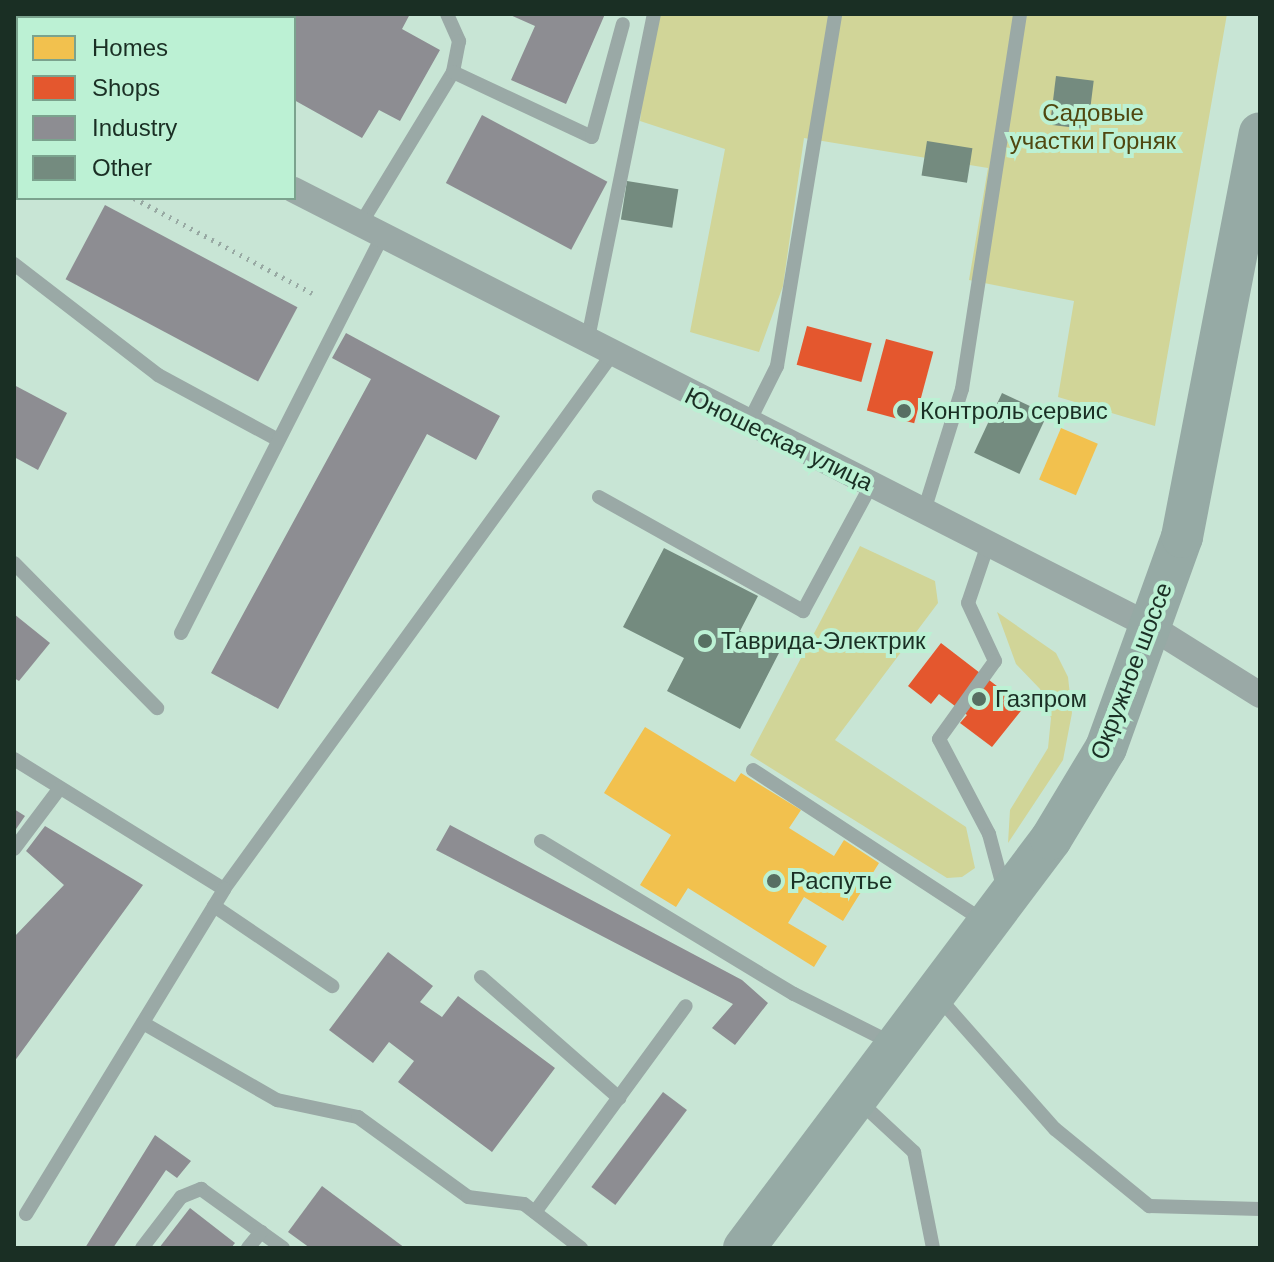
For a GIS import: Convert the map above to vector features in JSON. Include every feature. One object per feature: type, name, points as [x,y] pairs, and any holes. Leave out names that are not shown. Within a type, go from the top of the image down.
[{"type":"main road","name":"Окружное шоссе","points":[[744,1248],[900,1046],[997,912],[1106,748],[1150,626],[1201,453],[1260,133]]},
{"type":"street","name":"Юношеская улица","points":[[296,191],[587,345],[1150,626],[1260,695]]},
{"type":"lane","points":[[181,633],[278,440],[371,231],[453,72],[459,41],[447,14]]},
{"type":"lane","points":[[587,345],[654,14]]},
{"type":"lane","points":[[748,424],[777,366],[835,14]]},
{"type":"lane","points":[[924,511],[962,389],[1020,14]]},
{"type":"lane","points":[[453,72],[592,137],[623,24]]},
{"type":"lane","points":[[14,264],[158,375],[278,440]]},
{"type":"lane","points":[[26,1214],[224,889],[611,356]]},
{"type":"lane","points":[[599,497],[803,611],[871,485]]},
{"type":"lane","points":[[988,544],[968,603],[995,661],[939,739],[989,834],[997,912]]},
{"type":"lane","points":[[16,570],[157,708]]},
{"type":"lane","points":[[14,759],[224,889]]},
{"type":"lane","points":[[753,770],[997,912]]},
{"type":"lane","points":[[14,849],[60,788]]},
{"type":"lane","points":[[541,841],[794,994],[900,1046]]},
{"type":"lane","points":[[214,906],[332,986]]},
{"type":"lane","points":[[481,977],[619,1098]]},
{"type":"lane","points":[[936,995],[1055,1129],[1149,1206],[1260,1209]]},
{"type":"lane","points":[[535,1212],[686,1006]]},
{"type":"lane","points":[[143,1023],[277,1100],[358,1117],[468,1197],[524,1204],[581,1248]]},
{"type":"lane","points":[[859,1102],[914,1152],[933,1248]]},
{"type":"lane","points":[[142,1248],[181,1197],[201,1189],[283,1248]]},
{"type":"lane","points":[[248,1248],[261,1232]]},
{"type":"path","points":[[138,200],[312,293]]},
{"type":"green space","name":"Садовые участки Горняк","points":[[652,14],[1227,14],[1155,426],[1058,397],[1074,301],[969,280],[988,168],[804,138],[783,286],[759,352],[690,332],[725,149],[640,121]]},
{"type":"green space","points":[[860,546],[935,581],[938,603],[835,740],[966,827],[975,868],[962,877],[947,878],[750,755]]},
{"type":"green space","points":[[997,612],[1056,653],[1068,677],[1072,713],[1063,760],[1008,843],[1010,810],[1048,748],[1051,718],[1040,689],[1016,664]]},
{"type":"building: Homes","points":[[1061,428],[1098,444],[1076,495],[1039,480]]},
{"type":"building: Homes","points":[[645,727],[735,782],[741,773],[801,810],[789,828],[834,856],[844,840],[879,863],[843,921],[804,897],[788,923],[827,946],[814,967],[688,888],[676,907],[640,885],[671,835],[604,793]]},
{"type":"building: Shops","points":[[807,326],[872,343],[861,382],[797,365]]},
{"type":"building: Shops","points":[[886,339],[933,352],[914,423],[867,410]]},
{"type":"building: Shops","name":"Газпром","points":[[941,643],[1024,707],[992,747],[960,723],[967,715],[939,694],[931,704],[908,686]]},
{"type":"building: Industry","points":[[245,14],[410,14],[402,29],[440,50],[400,121],[379,110],[362,138],[296,101],[296,16]]},
{"type":"building: Industry","points":[[508,14],[605,14],[566,104],[511,80],[535,26]]},
{"type":"building: Industry","points":[[482,115],[607,182],[571,250],[446,183]]},
{"type":"building: Industry","points":[[105,205],[297,307],[258,382],[66,279]]},
{"type":"building: Industry","points":[[346,333],[500,416],[476,460],[427,434],[278,709],[211,673],[371,379],[332,358]]},
{"type":"building: Industry","points":[[14,385],[67,413],[38,470],[14,457]]},
{"type":"building: Industry","points":[[14,614],[50,643],[19,681],[14,678]]},
{"type":"building: Industry","points":[[14,809],[25,816],[14,832]]},
{"type":"building: Industry","points":[[450,825],[742,980],[768,1003],[735,1045],[712,1028],[733,1004],[436,850]]},
{"type":"building: Industry","points":[[45,826],[143,885],[14,1062],[14,937],[64,885],[26,851]]},
{"type":"building: Industry","points":[[388,952],[433,986],[420,1002],[442,1017],[458,996],[555,1068],[492,1152],[398,1082],[414,1061],[389,1042],[373,1063],[329,1030]]},
{"type":"building: Industry","points":[[663,1092],[687,1110],[615,1205],[591,1187]]},
{"type":"building: Industry","points":[[155,1135],[191,1161],[177,1178],[166,1170],[113,1248],[85,1248]]},
{"type":"building: Industry","points":[[322,1186],[405,1248],[310,1248],[288,1232]]},
{"type":"building: Industry","points":[[190,1208],[235,1243],[231,1248],[159,1248]]},
{"type":"building: Other","points":[[1056,76],[1094,81],[1088,129],[1050,125]]},
{"type":"building: Other","points":[[927,141],[972,148],[967,183],[922,176]]},
{"type":"building: Other","points":[[627,181],[678,189],[672,228],[621,220]]},
{"type":"building: Other","points":[[1002,393],[1047,414],[1019,474],[974,453]]},
{"type":"building: Other","name":"Таврида-Электрик","points":[[664,548],[758,596],[740,631],[780,651],[740,729],[667,691],[684,658],[623,627]]},
{"type":"place","name":"Контроль сервис","points":[[904,411]]},
{"type":"place","name":"Таврида-Электрик","points":[[705,641]]},
{"type":"place","name":"Газпром","points":[[979,699]]},
{"type":"place","name":"Распутье","points":[[774,881]]}]
